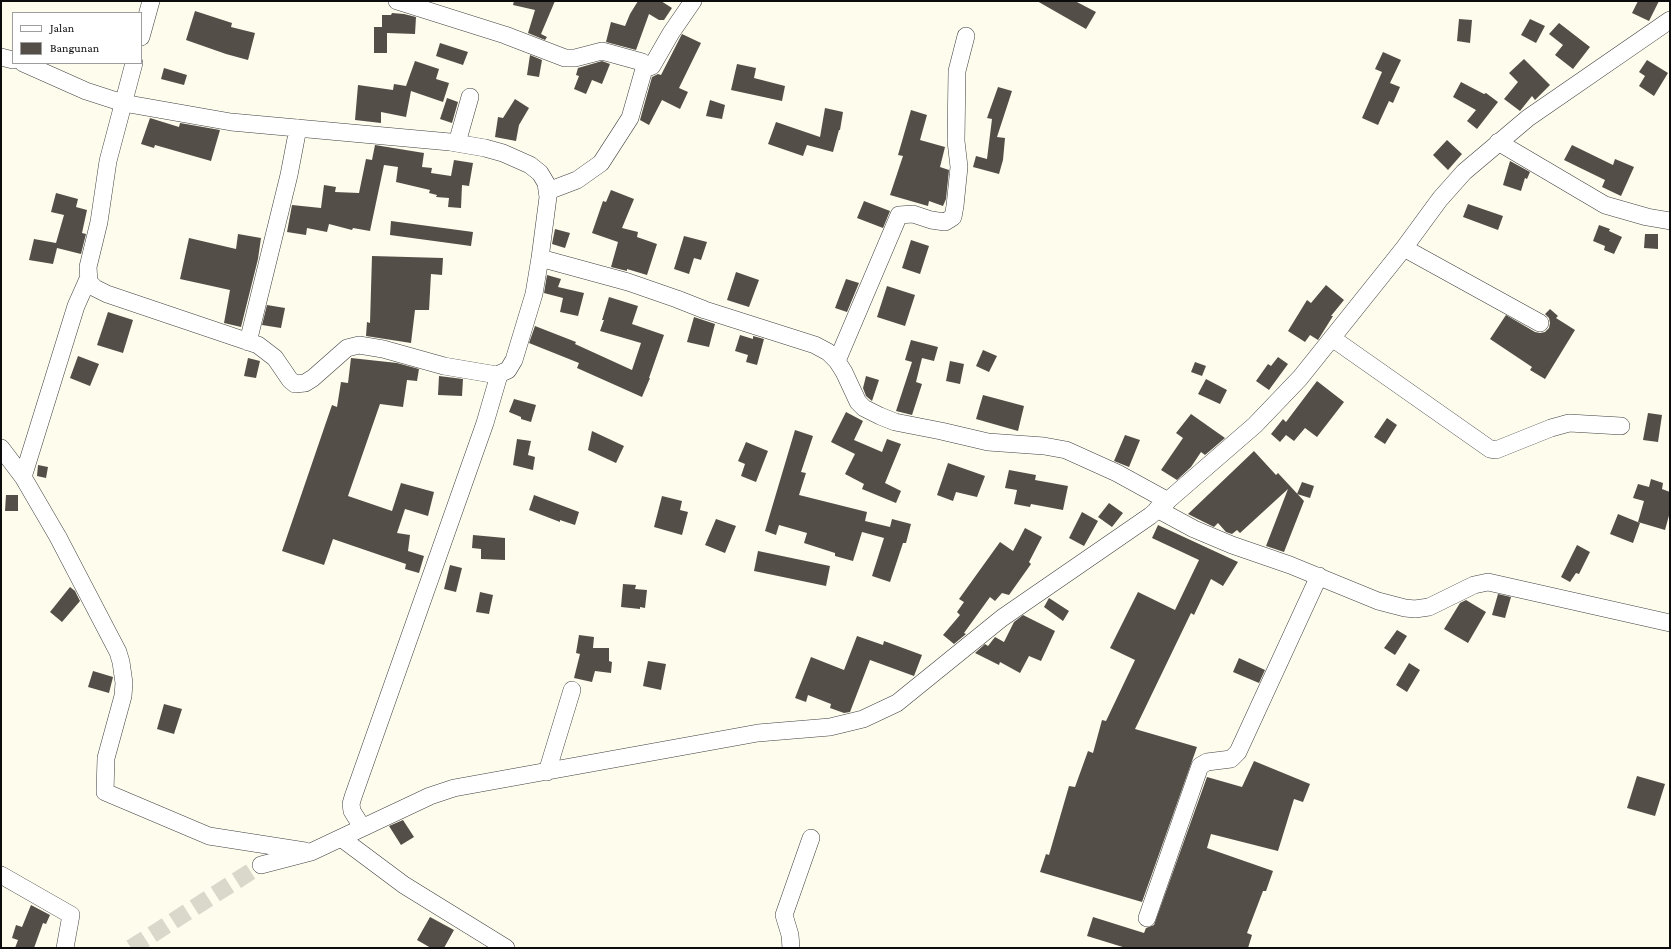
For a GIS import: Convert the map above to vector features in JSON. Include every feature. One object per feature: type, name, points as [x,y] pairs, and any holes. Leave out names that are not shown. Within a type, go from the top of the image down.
[{"type":"street","points":[[142,33],[151,1]]},
{"type":"street","points":[[397,1],[505,35],[565,58],[575,58],[605,52],[640,61],[643,64],[644,69],[630,118],[601,163],[577,180],[548,191]]},
{"type":"street","points":[[644,69],[652,66],[671,33],[693,1]]},
{"type":"street","points":[[260,865],[312,852],[362,827],[441,791],[758,733],[830,727],[863,719],[886,709],[905,698],[1002,618],[1029,598],[1118,539],[1162,505],[1269,411],[1300,378],[1404,248],[1456,180],[1498,142],[1559,96],[1670,20]]},
{"type":"street","points":[[837,361],[899,215],[913,214],[931,220],[945,222],[952,217],[955,206],[959,167],[956,142],[957,71],[966,36]]},
{"type":"street","points":[[1,57],[12,60]]},
{"type":"street","points":[[25,64],[86,90],[123,103],[231,122],[457,143],[485,148],[522,161],[540,173],[546,183],[548,191],[534,294],[514,360],[508,370],[499,375],[444,366],[383,349],[359,345],[348,348],[305,383],[295,384],[290,380],[278,362],[258,345],[120,300],[95,288],[88,279]]},
{"type":"street","points":[[23,477],[76,306],[88,279],[88,267],[99,222],[108,162],[134,64]]},
{"type":"street","points":[[457,143],[470,97]]},
{"type":"street","points":[[248,342],[289,175],[298,128]]},
{"type":"street","points":[[1498,142],[1605,205],[1647,217],[1670,221]]},
{"type":"street","points":[[1404,248],[1540,323]]},
{"type":"street","points":[[540,258],[628,282],[705,310],[815,345],[828,352],[837,361],[844,372],[858,402],[864,408],[880,416],[895,422],[941,430],[988,442],[1044,446],[1066,450],[1117,472],[1194,530],[1232,546],[1319,576],[1378,601],[1415,609],[1430,607],[1478,583],[1488,582],[1670,623]]},
{"type":"street","points":[[1332,338],[1451,423],[1492,450],[1496,450],[1551,428],[1569,423],[1621,426]]},
{"type":"street","points":[[362,827],[352,811],[351,804],[353,797],[485,423],[499,375]]},
{"type":"street","points":[[1,448],[23,477],[64,548],[118,652],[123,677],[123,696],[106,758],[105,792],[209,836],[312,852]]},
{"type":"street","points":[[1147,918],[1200,766],[1207,762],[1231,759],[1238,752],[1319,576]]},
{"type":"street","points":[[547,772],[572,690]]},
{"type":"street","points":[[341,838],[404,885],[506,948]]},
{"type":"street","points":[[791,948],[790,936],[784,915],[811,838]]},
{"type":"street","points":[[1,875],[71,915],[66,948]]},
{"type":"building","points":[[514,1],[555,1],[541,34],[547,37],[545,40],[528,33],[535,10],[513,5]]},
{"type":"building","points":[[638,1],[661,1],[672,8],[664,20],[659,20],[649,14],[636,50],[606,42],[611,22],[625,26]]},
{"type":"building","points":[[1037,1],[1075,1],[1096,12],[1086,29]]},
{"type":"building","points":[[1638,1],[1659,1],[1649,21],[1632,13]]},
{"type":"building","points":[[195,11],[232,23],[231,27],[255,33],[248,60],[186,40]]},
{"type":"building","points":[[392,13],[416,17],[415,34],[387,33],[387,53],[374,53],[374,27],[382,27],[382,15],[391,15]]},
{"type":"building","points":[[1459,19],[1472,20],[1470,43],[1457,41]]},
{"type":"building","points":[[1530,19],[1545,26],[1536,43],[1521,35]]},
{"type":"building","points":[[1559,23],[1590,47],[1573,69],[1555,55],[1563,45],[1549,34]]},
{"type":"building","points":[[682,34],[701,43],[679,88],[688,92],[680,109],[662,100],[649,125],[640,120],[652,77],[658,74],[661,75]]},
{"type":"building","points":[[440,43],[468,52],[463,65],[436,56]]},
{"type":"building","points":[[1383,52],[1401,60],[1390,83],[1400,87],[1393,103],[1389,101],[1378,125],[1362,118],[1382,72],[1375,69]]},
{"type":"building","points":[[530,55],[542,60],[539,77],[527,75]]},
{"type":"building","points":[[1524,59],[1550,85],[1535,100],[1532,96],[1520,111],[1504,99],[1518,82],[1509,73]]},
{"type":"building","points":[[1647,60],[1668,73],[1654,96],[1639,86],[1645,76],[1639,72]]},
{"type":"building","points":[[415,61],[439,69],[436,79],[449,83],[443,102],[411,91],[406,117],[381,112],[381,123],[355,120],[358,85],[393,90],[394,84],[406,86]]},
{"type":"building","points":[[602,61],[610,64],[602,84],[592,80],[586,94],[574,89],[579,76],[576,75],[578,68]]},
{"type":"building","points":[[737,64],[756,68],[754,78],[785,86],[782,101],[731,90]]},
{"type":"building","points":[[164,68],[187,75],[184,85],[161,79]]},
{"type":"building","points":[[1461,82],[1484,94],[1486,93],[1498,102],[1477,129],[1467,121],[1476,110],[1453,97]]},
{"type":"building","points":[[998,87],[1012,91],[997,137],[1005,138],[1003,160],[999,174],[973,167],[976,156],[987,159],[992,119],[987,118]]},
{"type":"building","points":[[447,98],[458,102],[452,123],[440,119]]},
{"type":"building","points":[[515,99],[529,108],[519,125],[516,141],[495,137],[498,117],[503,118]]},
{"type":"building","points":[[710,100],[725,105],[722,119],[706,116]]},
{"type":"building","points":[[825,108],[843,112],[840,130],[833,152],[807,145],[803,156],[768,144],[776,122],[820,137]]},
{"type":"building","points":[[911,110],[927,115],[920,140],[945,147],[940,167],[949,170],[946,199],[943,206],[929,201],[928,206],[890,195],[903,156],[898,155]]},
{"type":"building","points":[[150,118],[179,127],[180,123],[220,130],[211,161],[155,145],[154,148],[141,144]]},
{"type":"building","points":[[1447,140],[1462,154],[1448,170],[1433,155]]},
{"type":"building","points":[[375,145],[424,153],[422,167],[432,168],[431,173],[451,176],[454,160],[473,163],[469,186],[462,185],[461,208],[448,207],[449,198],[436,197],[437,195],[429,193],[430,190],[396,182],[398,167],[384,165],[370,231],[353,228],[352,230],[329,224],[327,232],[307,228],[306,235],[287,232],[292,205],[321,208],[324,185],[336,187],[335,192],[359,193],[366,159],[372,160]]},
{"type":"building","points":[[1572,145],[1613,165],[1615,159],[1634,167],[1621,196],[1602,187],[1605,180],[1564,160]]},
{"type":"building","points":[[1510,161],[1530,172],[1527,179],[1525,178],[1521,191],[1503,185]]},
{"type":"building","points":[[611,190],[634,199],[622,228],[638,232],[637,237],[657,244],[647,275],[627,269],[627,271],[611,267],[618,242],[592,233],[603,201],[606,202]]},
{"type":"building","points":[[56,193],[78,199],[76,207],[87,210],[82,233],[86,234],[81,254],[57,248],[53,264],[29,260],[34,239],[56,243],[64,215],[51,212]]},
{"type":"building","points":[[864,201],[890,211],[883,228],[857,218]]},
{"type":"building","points":[[1468,204],[1503,216],[1498,230],[1463,217]]},
{"type":"building","points":[[391,221],[473,232],[471,246],[390,235]]},
{"type":"building","points":[[1599,225],[1610,229],[1609,231],[1622,237],[1614,254],[1604,250],[1605,246],[1593,241]]},
{"type":"building","points":[[555,229],[570,233],[565,248],[552,244]]},
{"type":"building","points":[[238,234],[261,238],[258,259],[241,327],[224,323],[230,290],[180,279],[189,238],[236,249]]},
{"type":"building","points":[[1645,234],[1658,234],[1658,249],[1644,248]]},
{"type":"building","points":[[684,236],[707,242],[701,260],[694,258],[689,274],[674,269]]},
{"type":"building","points":[[911,240],[929,246],[920,274],[902,268]]},
{"type":"building","points":[[372,256],[443,258],[442,275],[431,274],[429,310],[415,310],[411,343],[366,336],[367,322],[370,323]]},
{"type":"building","points":[[736,272],[759,280],[749,307],[727,300]]},
{"type":"building","points":[[547,275],[561,279],[558,287],[584,293],[578,316],[560,312],[563,298],[544,293]]},
{"type":"building","points":[[846,279],[859,283],[847,312],[835,308]]},
{"type":"building","points":[[1326,285],[1344,300],[1331,316],[1333,316],[1318,340],[1310,335],[1305,342],[1288,331],[1307,300],[1311,303]]},
{"type":"building","points":[[887,286],[915,295],[905,326],[877,317]]},
{"type":"building","points":[[609,297],[638,306],[632,324],[664,335],[642,397],[577,368],[579,363],[529,343],[535,326],[576,342],[575,344],[632,370],[641,343],[600,331]]},
{"type":"building","points":[[267,305],[285,308],[281,328],[262,325]]},
{"type":"building","points":[[1550,309],[1558,316],[1556,318],[1575,330],[1545,379],[1530,370],[1532,367],[1490,339],[1506,315],[1535,332],[1545,332],[1549,328],[1550,323],[1549,318],[1545,314]]},
{"type":"building","points":[[108,312],[133,320],[123,353],[97,345]]},
{"type":"building","points":[[694,317],[715,324],[709,347],[687,342]]},
{"type":"building","points":[[740,335],[753,339],[753,336],[764,339],[757,365],[746,362],[748,355],[735,351]]},
{"type":"building","points":[[911,340],[938,347],[934,361],[922,358],[916,382],[922,384],[912,415],[896,411],[912,362],[905,360]]},
{"type":"building","points":[[983,350],[997,356],[989,372],[976,366]]},
{"type":"building","points":[[78,356],[99,364],[90,386],[70,378]]},
{"type":"building","points":[[1278,357],[1288,364],[1269,390],[1256,381],[1268,364],[1271,366]]},
{"type":"building","points":[[248,358],[260,361],[256,378],[244,376]]},
{"type":"building","points":[[351,358],[397,363],[419,369],[417,381],[407,380],[403,407],[380,404],[348,496],[392,511],[401,483],[434,492],[428,516],[405,509],[397,533],[410,535],[408,551],[424,556],[419,573],[405,569],[406,564],[333,539],[324,565],[282,551],[332,405],[337,407],[341,382],[348,383]]},
{"type":"building","points":[[950,361],[964,364],[960,384],[946,381]]},
{"type":"building","points":[[1195,362],[1206,366],[1202,376],[1191,372]]},
{"type":"building","points":[[439,376],[463,379],[462,396],[438,395]]},
{"type":"building","points":[[866,376],[879,380],[872,401],[866,396],[863,388]]},
{"type":"building","points":[[1206,379],[1227,390],[1220,404],[1198,394]]},
{"type":"building","points":[[1317,381],[1344,402],[1317,437],[1305,428],[1294,441],[1286,435],[1280,442],[1271,434],[1283,419],[1286,422]]},
{"type":"building","points":[[983,395],[1024,406],[1018,431],[976,419]]},
{"type":"building","points":[[514,399],[536,405],[531,422],[521,419],[521,417],[509,412]]},
{"type":"building","points":[[846,412],[863,421],[854,440],[882,452],[887,439],[901,444],[885,483],[901,491],[896,503],[862,489],[864,484],[845,474],[855,454],[831,442]]},
{"type":"building","points":[[1648,413],[1662,415],[1658,442],[1643,440]]},
{"type":"building","points":[[1191,414],[1225,438],[1205,455],[1201,452],[1191,467],[1177,480],[1161,470],[1183,438],[1176,433]]},
{"type":"building","points":[[1387,418],[1397,425],[1385,444],[1374,437]]},
{"type":"building","points":[[795,430],[813,436],[801,472],[806,473],[799,495],[867,512],[865,521],[890,527],[892,519],[911,524],[906,543],[903,543],[890,582],[872,576],[884,538],[862,532],[853,561],[835,556],[835,553],[804,543],[807,533],[779,525],[776,535],[765,531]]},
{"type":"building","points":[[592,431],[624,446],[616,463],[588,450]]},
{"type":"building","points":[[1125,435],[1140,440],[1129,467],[1114,461]]},
{"type":"building","points":[[517,439],[531,441],[528,455],[535,457],[533,470],[513,465]]},
{"type":"building","points":[[746,442],[768,451],[756,482],[741,476],[745,464],[738,461]]},
{"type":"building","points":[[1254,451],[1276,475],[1278,473],[1304,501],[1284,552],[1266,546],[1288,489],[1240,533],[1237,530],[1232,534],[1226,532],[1218,523],[1214,527],[1188,514]]},
{"type":"building","points":[[948,463],[985,476],[977,497],[956,492],[953,501],[937,495]]},
{"type":"building","points":[[38,465],[48,467],[46,478],[37,476]]},
{"type":"building","points":[[1009,470],[1036,475],[1035,480],[1068,486],[1063,510],[1031,504],[1030,507],[1014,504],[1017,490],[1005,488]]},
{"type":"building","points":[[1651,479],[1663,483],[1662,489],[1670,492],[1670,512],[1665,530],[1638,522],[1644,501],[1633,498],[1638,484],[1649,487]]},
{"type":"building","points":[[1302,482],[1314,486],[1310,498],[1297,494]]},
{"type":"building","points":[[6,495],[18,495],[18,511],[5,511]]},
{"type":"building","points":[[534,495],[579,512],[575,525],[560,520],[560,522],[529,510]]},
{"type":"building","points":[[662,496],[682,501],[680,510],[688,512],[682,535],[654,527]]},
{"type":"building","points":[[1109,503],[1123,513],[1112,527],[1098,517]]},
{"type":"building","points":[[1082,512],[1098,521],[1084,546],[1069,538]]},
{"type":"building","points":[[1618,514],[1640,523],[1633,543],[1610,534]]},
{"type":"building","points":[[716,519],[736,526],[725,553],[705,545]]},
{"type":"building","points":[[1158,525],[1238,562],[1223,586],[1211,579],[1194,615],[1191,613],[1135,729],[1197,747],[1142,902],[1040,872],[1046,854],[1049,855],[1069,786],[1075,787],[1088,751],[1093,753],[1102,720],[1106,721],[1135,660],[1110,648],[1138,592],[1175,610],[1199,560],[1152,538]]},
{"type":"building","points":[[1025,528],[1042,537],[1029,562],[1031,564],[1009,595],[1002,593],[995,601],[990,597],[964,633],[966,634],[954,644],[943,635],[960,615],[957,612],[964,602],[959,599],[1000,542],[1013,551]]},
{"type":"building","points":[[473,535],[505,538],[505,560],[481,559],[481,549],[472,548]]},
{"type":"building","points":[[1577,545],[1590,552],[1579,574],[1576,573],[1570,582],[1561,577]]},
{"type":"building","points":[[758,551],[830,566],[826,586],[754,571]]},
{"type":"building","points":[[450,565],[462,568],[456,592],[444,589]]},
{"type":"building","points":[[623,584],[636,585],[635,589],[647,590],[645,608],[640,607],[640,609],[621,607]]},
{"type":"building","points":[[70,587],[75,591],[80,601],[62,622],[50,612]]},
{"type":"building","points":[[480,592],[493,595],[489,614],[476,612]]},
{"type":"building","points":[[1498,594],[1511,597],[1505,618],[1492,615]]},
{"type":"building","points":[[1049,598],[1069,611],[1063,621],[1044,607]]},
{"type":"building","points":[[1466,600],[1486,612],[1468,643],[1444,629],[1460,603]]},
{"type":"building","points":[[1023,615],[1055,631],[1041,661],[1029,656],[1020,673],[1000,662],[999,665],[975,653],[985,644],[988,646],[995,637],[1004,642],[1014,622]]},
{"type":"building","points":[[1397,630],[1407,636],[1395,655],[1384,648]]},
{"type":"building","points":[[579,635],[594,637],[593,648],[609,648],[609,661],[612,662],[611,673],[595,671],[592,682],[574,678],[580,654],[576,653]]},
{"type":"building","points":[[857,636],[883,645],[884,641],[922,655],[914,676],[870,660],[850,712],[844,713],[830,708],[831,704],[808,695],[806,702],[795,698],[811,657],[844,670]]},
{"type":"building","points":[[1239,658],[1265,670],[1259,683],[1233,672]]},
{"type":"building","points":[[648,661],[666,664],[661,690],[643,686]]},
{"type":"building","points":[[1409,663],[1420,670],[1407,692],[1396,685]]},
{"type":"building","points":[[93,671],[113,677],[109,693],[88,687]]},
{"type":"building","points":[[164,704],[182,709],[174,734],[157,729]]},
{"type":"building","points":[[1254,761],[1310,784],[1303,802],[1294,799],[1278,851],[1211,834],[1207,848],[1273,871],[1266,891],[1263,891],[1247,933],[1252,935],[1248,948],[1126,948],[1087,936],[1093,917],[1144,933],[1146,928],[1154,925],[1207,777],[1242,787]]},
{"type":"building","points":[[1637,776],[1665,784],[1655,816],[1627,808]]},
{"type":"building","points":[[403,820],[414,837],[401,845],[389,826]]},
{"type":"building","points":[[31,905],[50,915],[46,924],[43,923],[34,948],[15,948],[18,940],[12,938],[16,925],[22,927]]},
{"type":"building","points":[[430,917],[454,930],[444,948],[431,948],[417,940]]},
{"type":"tunnel","points":[[131,948],[261,865]]}]
